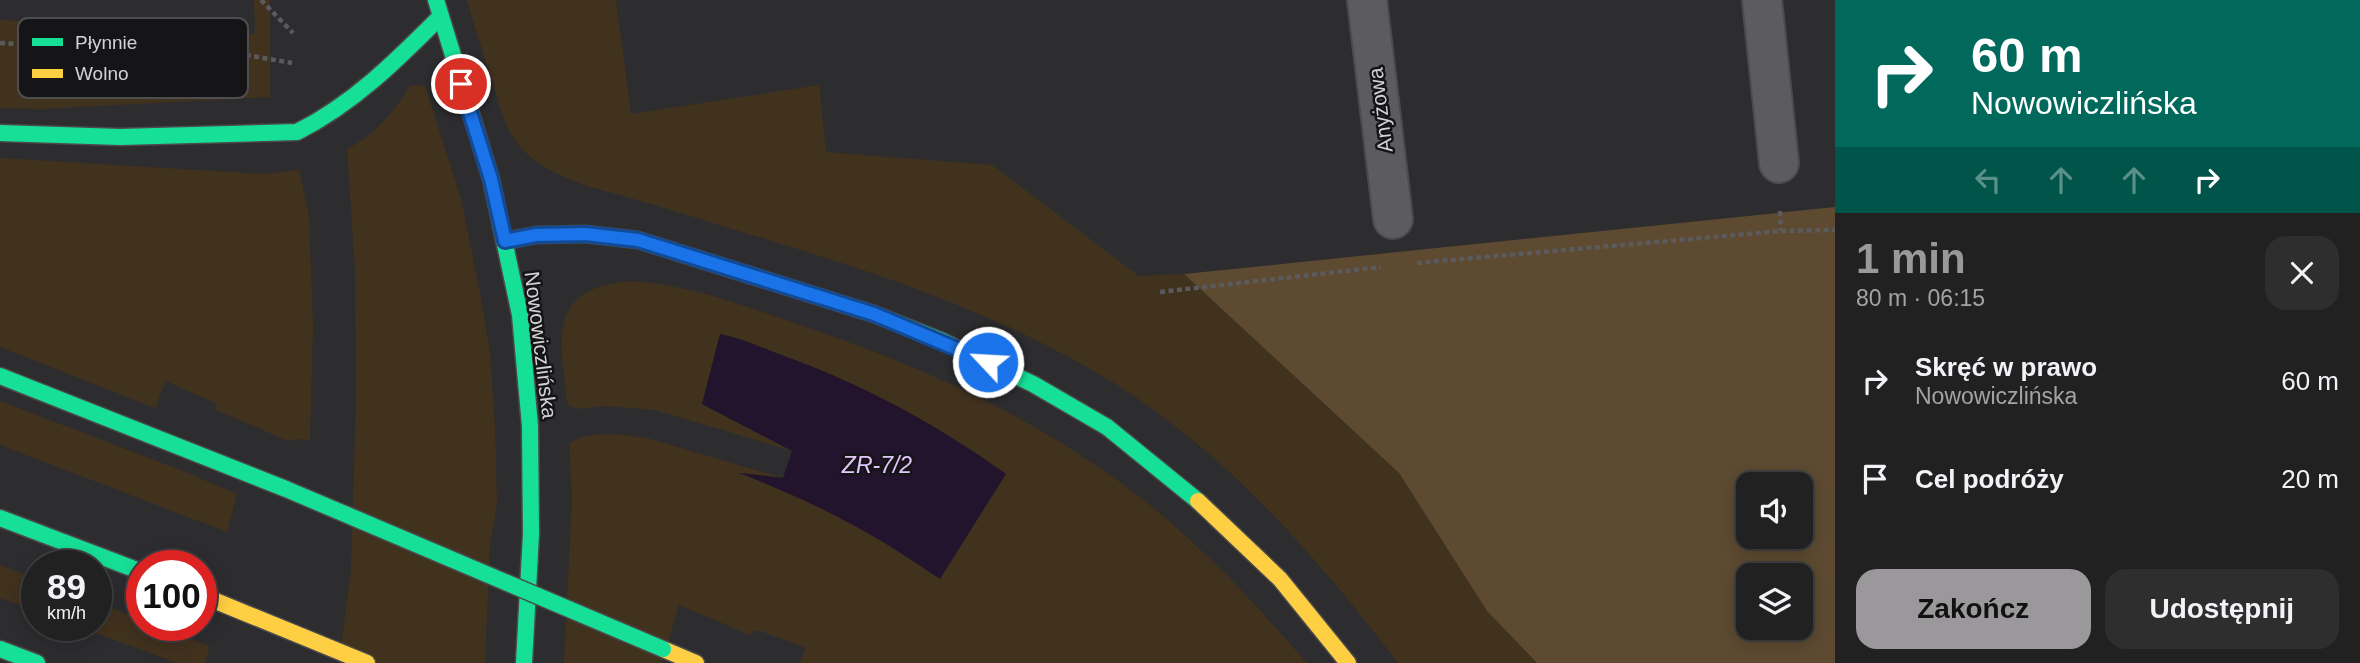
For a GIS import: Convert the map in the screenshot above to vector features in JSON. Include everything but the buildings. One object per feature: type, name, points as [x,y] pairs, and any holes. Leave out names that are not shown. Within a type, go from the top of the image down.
[{"type":"main road","name":"Nowowiczlińska","points":[[436,0],[491,179],[520,315],[530,426],[531,534],[524,663]]},
{"type":"main road","points":[[0,132],[132,136],[298,132],[367,88],[440,18]]},
{"type":"main road","points":[[505,241],[536,235],[585,234],[638,240],[874,314],[942,341],[1033,384],[1107,427],[1179,484],[1280,579],[1348,663]]},
{"type":"main road","points":[[0,376],[286,489],[696,663]]},
{"type":"main road","points":[[0,517],[126,566]]},
{"type":"main road","points":[[217,601],[367,663]]},
{"type":"main road","points":[[0,649],[37,663]]},
{"type":"street","name":"Anyżowa","points":[[1367,0],[1393,219]]},
{"type":"street","points":[[1762,0],[1779,163]]},
{"type":"path","points":[[261,0],[292,33]]},
{"type":"path","points":[[0,43],[18,44]]},
{"type":"path","points":[[248,55],[292,62]]},
{"type":"path","points":[[1404,264],[1781,231],[1835,230]]},
{"type":"path","points":[[1160,292],[1390,266]]},
{"type":"shaded area","points":[[254,0],[270,0],[270,97],[42,109],[0,108],[0,20],[18,21],[18,98],[248,98],[248,34],[255,34]]},
{"type":"shaded area","points":[[467,0],[616,0],[631,114],[819,85],[826,152],[992,165],[1139,276],[1184,274],[1399,473],[1487,611],[1537,663],[1398,663],[1301,545],[1230,472],[1151,408],[1109,380],[1024,334],[890,279],[590,187],[547,168],[524,151],[507,126]]},
{"type":"shaded area","points":[[425,85],[462,203],[490,353],[497,503],[490,544],[485,663],[339,663],[351,569],[356,399],[355,269],[347,149],[383,122],[410,86]]},
{"type":"shaded area","points":[[0,158],[265,174],[299,170],[309,216],[313,326],[310,440],[288,441],[216,410],[216,404],[213,402],[166,381],[155,408],[0,347]]},
{"type":"shaded area","points":[[1835,207],[1835,663],[1537,663],[1487,611],[1399,473],[1184,274]]},
{"type":"shaded area","points":[[632,281],[718,297],[759,311],[884,355],[1004,410],[1080,455],[1169,521],[1241,590],[1307,663],[800,663],[806,648],[760,631],[755,630],[750,635],[679,605],[662,663],[564,663],[572,497],[569,444],[586,436],[607,434],[647,438],[783,478],[743,473],[857,525],[940,579],[855,385],[737,338],[720,335],[702,404],[792,451],[655,410],[604,406],[577,409],[568,405],[562,347],[566,316],[582,295],[595,288]]},
{"type":"shaded area","points":[[0,401],[237,494],[227,532],[0,445]]},
{"type":"shaded area","points":[[0,565],[21,573],[21,605],[0,598]]},
{"type":"shaded area","points":[[112,608],[126,614],[126,641],[197,641],[210,646],[205,663],[177,663],[112,639]]},
{"type":"water","name":"ZR-7/2","points":[[720,334],[816,368],[873,394],[928,423],[1006,474],[940,579],[843,520],[793,495],[739,473],[783,478],[792,451],[702,404]]},
{"type":"traffic: fast","points":[[436,0],[491,179],[520,315],[530,426],[531,534],[524,663]]},
{"type":"traffic: fast","points":[[0,133],[120,137],[297,132],[355,95],[440,17]]},
{"type":"traffic: fast","points":[[505,241],[536,235],[585,234],[638,240],[874,314],[942,341],[1033,384],[1107,427],[1198,501]]},
{"type":"traffic: fast","points":[[0,376],[286,489]]},
{"type":"traffic: fast","points":[[286,489],[663,649]]},
{"type":"traffic: fast","points":[[0,518],[126,566]]},
{"type":"traffic: fast","points":[[0,649],[37,663]]},
{"type":"traffic: slow","points":[[1198,501],[1280,579],[1348,663]]},
{"type":"traffic: slow","points":[[217,602],[367,663]]},
{"type":"traffic: slow","points":[[663,649],[696,663]]},
{"type":"route","points":[[461,84],[491,179],[505,241],[536,235],[585,234],[638,240],[874,314],[988,362]]}]
